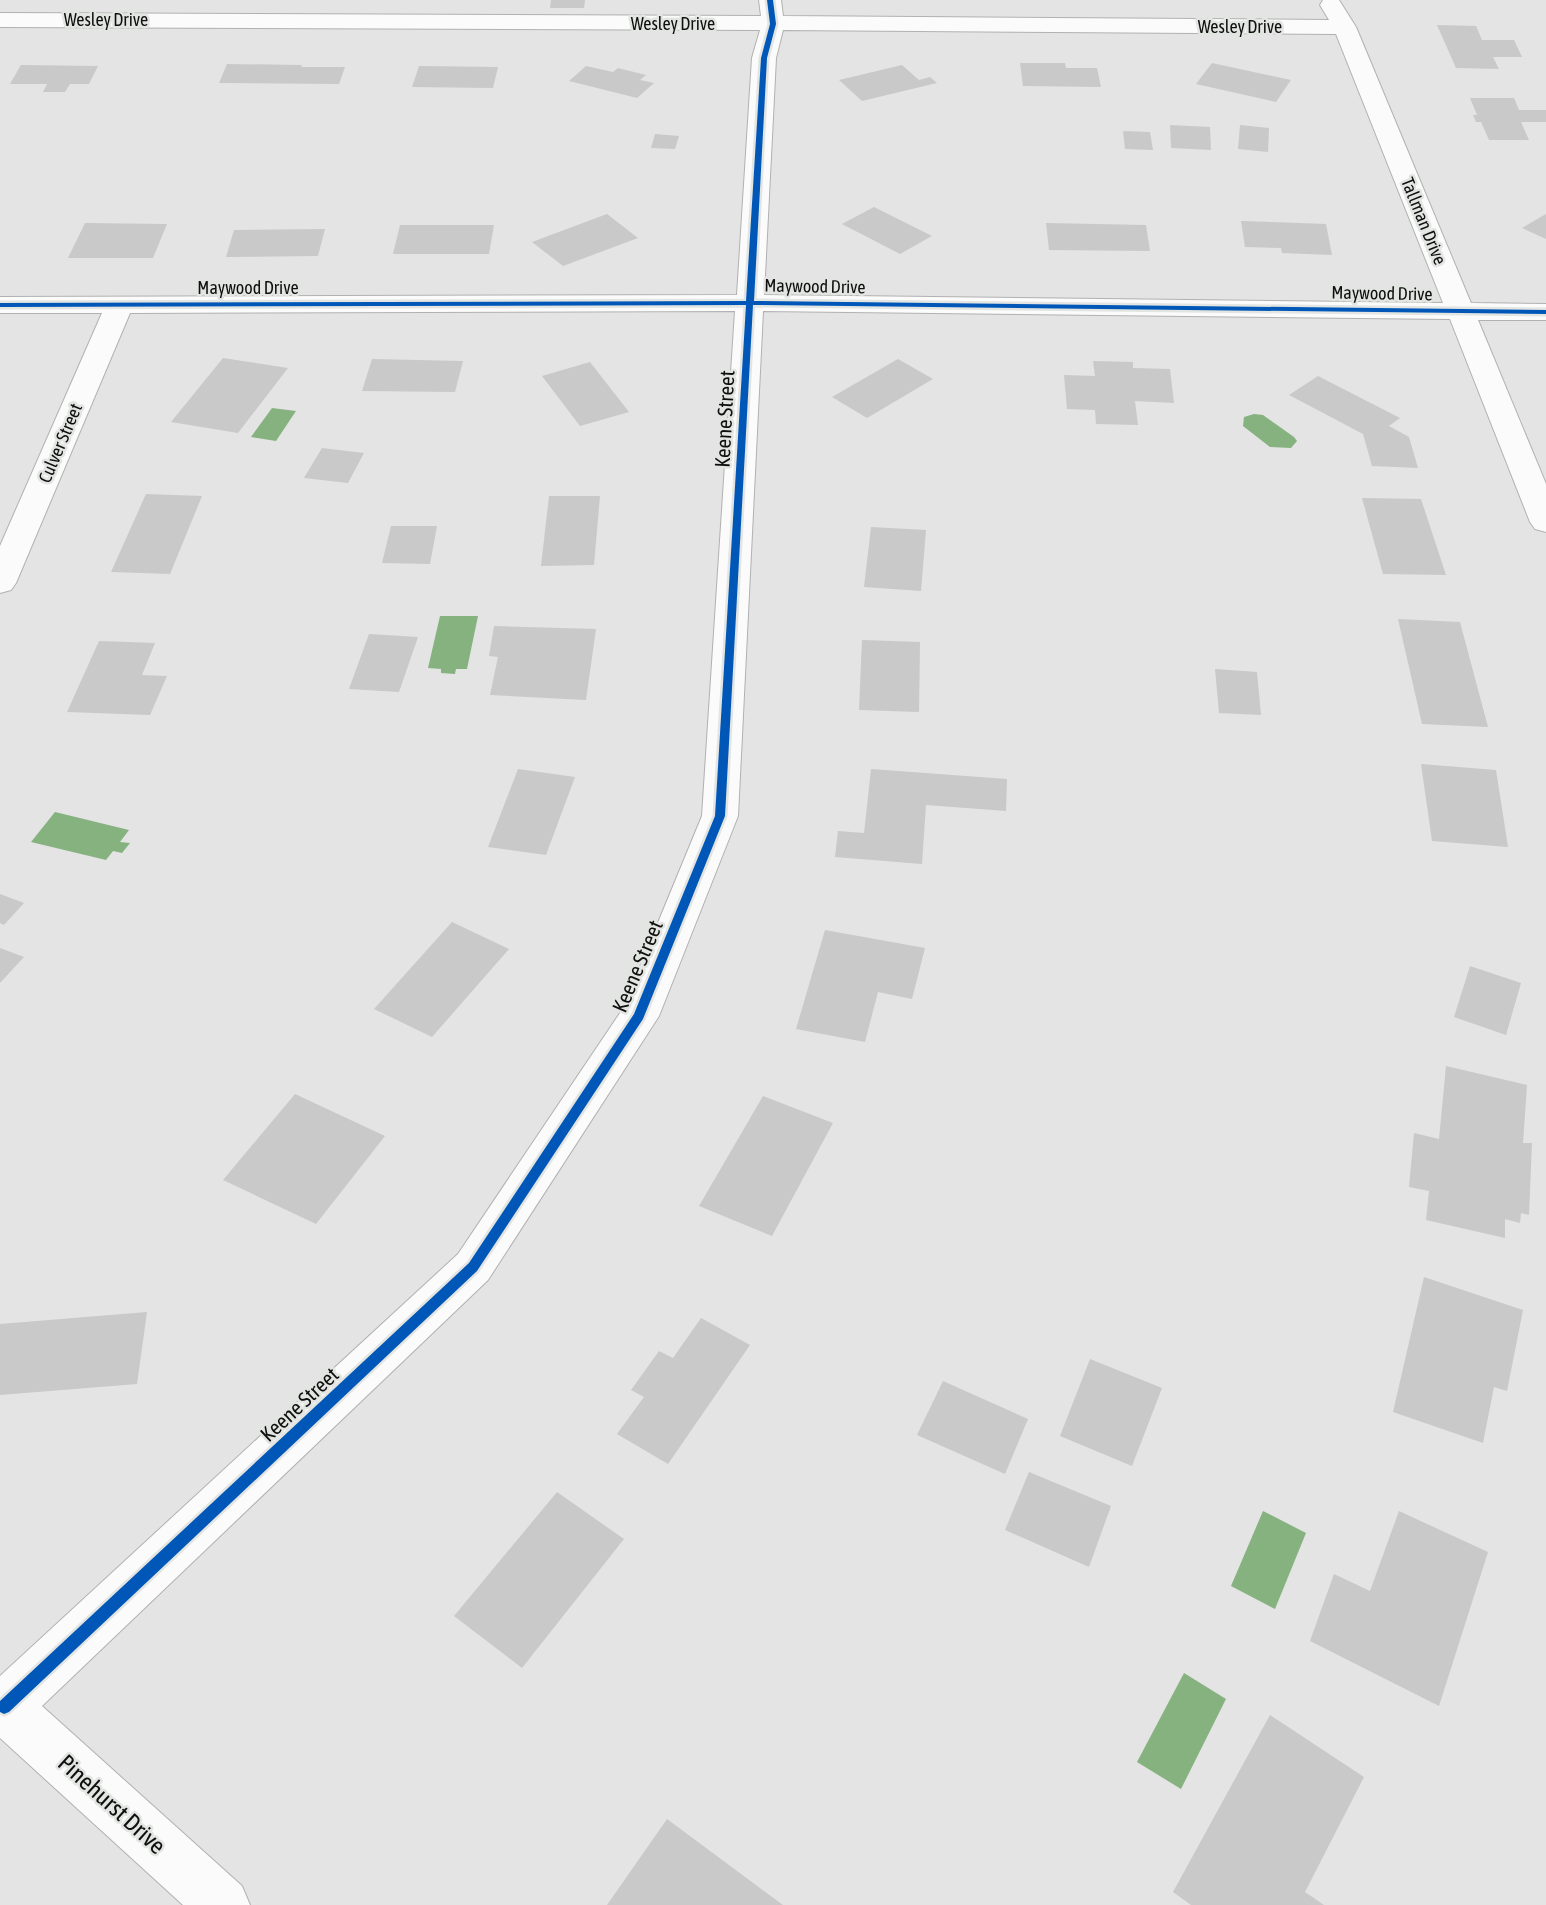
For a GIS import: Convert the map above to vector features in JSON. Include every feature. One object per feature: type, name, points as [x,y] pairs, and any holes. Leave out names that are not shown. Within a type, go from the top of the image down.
[{"type":"street","name":"Tallman Drive","points":[[1328,0],[1345,27],[1546,522]]},
{"type":"street","name":"Wesley Drive","points":[[0,20],[200,9],[772,12],[1345,27]]},
{"type":"street","name":"Keene Street","points":[[2,1705],[473,1267],[639,1016],[720,816],[764,58],[772,12]]},
{"type":"street","name":"Maywood Drive","points":[[0,305],[750,303],[1546,312]]},
{"type":"street","name":"Culver Street","points":[[0,583],[120,304]]},
{"type":"street","name":"Pinehurst Drive","points":[[2,1705],[223,1905]]},
{"type":"shaded area","points":[[272,408],[296,411],[276,441],[251,437]]},
{"type":"shaded area","points":[[1263,415],[1297,441],[1291,448],[1270,447],[1243,426],[1244,417]]},
{"type":"shaded area","points":[[440,616],[478,616],[467,669],[456,669],[455,674],[428,668]]},
{"type":"shaded area","points":[[55,812],[129,830],[120,842],[130,843],[122,853],[113,851],[106,860],[31,842]]},
{"type":"shaded area","points":[[1263,1511],[1306,1533],[1275,1609],[1231,1586]]},
{"type":"shaded area","points":[[1184,1673],[1226,1699],[1181,1789],[1137,1762]]},
{"type":"building","points":[[551,0],[585,0],[584,8],[550,8]]},
{"type":"building","points":[[1437,25],[1476,26],[1482,40],[1514,40],[1522,57],[1493,57],[1499,69],[1456,68]]},
{"type":"building","points":[[1020,63],[1065,63],[1066,68],[1097,68],[1101,87],[1023,86]]},
{"type":"building","points":[[1212,63],[1291,80],[1276,102],[1196,84]]},
{"type":"building","points":[[227,64],[345,67],[339,84],[219,83]]},
{"type":"building","points":[[21,65],[98,66],[89,84],[70,84],[65,92],[43,92],[47,84],[10,84]]},
{"type":"building","points":[[902,65],[919,80],[930,77],[937,83],[862,101],[839,80]]},
{"type":"building","points":[[419,66],[498,67],[493,88],[412,87]]},
{"type":"building","points":[[586,66],[613,72],[618,68],[646,75],[640,80],[654,83],[637,98],[569,81]]},
{"type":"building","points":[[1470,98],[1514,98],[1519,110],[1546,110],[1546,122],[1521,122],[1529,140],[1489,140],[1481,122],[1476,122],[1473,115],[1477,115]]},
{"type":"building","points":[[1170,125],[1210,127],[1211,150],[1171,148]]},
{"type":"building","points":[[1240,125],[1269,128],[1268,152],[1238,149]]},
{"type":"building","points":[[1123,131],[1150,132],[1153,150],[1125,149]]},
{"type":"building","points":[[655,134],[679,136],[675,149],[651,148]]},
{"type":"building","points":[[874,207],[932,236],[900,254],[842,224]]},
{"type":"building","points":[[607,214],[638,238],[563,266],[532,242]]},
{"type":"building","points":[[1546,214],[1546,239],[1522,228]]},
{"type":"building","points":[[1241,221],[1326,224],[1332,255],[1282,253],[1281,248],[1245,247]]},
{"type":"building","points":[[85,223],[167,224],[153,258],[68,258]]},
{"type":"building","points":[[1046,223],[1146,225],[1150,251],[1049,250]]},
{"type":"building","points":[[400,225],[494,225],[489,254],[393,254]]},
{"type":"building","points":[[325,229],[318,256],[226,257],[234,230]]},
{"type":"building","points":[[223,358],[288,368],[238,433],[171,422]]},
{"type":"building","points":[[372,359],[463,361],[455,392],[362,391]]},
{"type":"building","points":[[898,359],[933,379],[867,418],[832,397]]},
{"type":"building","points":[[1093,361],[1133,362],[1133,368],[1170,369],[1174,403],[1135,401],[1138,425],[1096,424],[1095,410],[1067,409],[1064,375],[1095,376]]},
{"type":"building","points":[[590,362],[629,412],[580,426],[542,376]]},
{"type":"building","points":[[1318,376],[1400,418],[1389,426],[1409,437],[1418,468],[1372,466],[1363,434],[1289,395]]},
{"type":"building","points":[[322,448],[364,453],[348,483],[304,478]]},
{"type":"building","points":[[146,494],[202,496],[170,574],[111,572]]},
{"type":"building","points":[[549,496],[600,496],[594,565],[541,566]]},
{"type":"building","points":[[1362,498],[1421,499],[1446,575],[1383,574]]},
{"type":"building","points":[[391,526],[437,526],[430,564],[382,563]]},
{"type":"building","points":[[871,527],[926,530],[921,591],[864,587]]},
{"type":"building","points":[[1398,619],[1460,622],[1488,727],[1422,724]]},
{"type":"building","points":[[494,626],[596,629],[586,700],[490,695],[498,657],[489,656]]},
{"type":"building","points":[[369,634],[418,637],[399,692],[349,689]]},
{"type":"building","points":[[862,640],[920,642],[919,712],[859,710]]},
{"type":"building","points":[[99,641],[155,643],[142,675],[167,676],[150,715],[67,712]]},
{"type":"building","points":[[1215,669],[1257,672],[1261,715],[1219,713]]},
{"type":"building","points":[[1421,764],[1496,770],[1508,847],[1432,841]]},
{"type":"building","points":[[518,769],[575,777],[546,855],[488,847]]},
{"type":"building","points":[[871,769],[1007,779],[1006,811],[926,805],[922,864],[835,857],[838,831],[864,833]]},
{"type":"building","points":[[0,894],[24,903],[4,925],[0,923]]},
{"type":"building","points":[[452,922],[509,949],[432,1037],[374,1009]]},
{"type":"building","points":[[825,930],[925,948],[912,999],[878,992],[865,1042],[796,1029]]},
{"type":"building","points":[[0,948],[24,957],[0,983]]},
{"type":"building","points":[[1470,966],[1521,983],[1506,1035],[1454,1017]]},
{"type":"building","points":[[1446,1066],[1527,1085],[1523,1143],[1532,1143],[1529,1215],[1521,1213],[1520,1223],[1505,1219],[1505,1238],[1426,1220],[1429,1191],[1409,1187],[1414,1133],[1439,1139]]},
{"type":"building","points":[[295,1094],[385,1136],[316,1224],[223,1180]]},
{"type":"building","points":[[763,1096],[833,1123],[772,1236],[699,1206]]},
{"type":"building","points":[[1424,1277],[1523,1310],[1507,1391],[1494,1387],[1483,1443],[1393,1412]]},
{"type":"building","points":[[147,1312],[137,1384],[0,1395],[0,1324]]},
{"type":"building","points":[[701,1318],[750,1345],[668,1464],[617,1434],[644,1397],[631,1390],[659,1351],[673,1358]]},
{"type":"building","points":[[1090,1359],[1162,1388],[1132,1466],[1060,1436]]},
{"type":"building","points":[[943,1381],[1028,1419],[1005,1474],[917,1435]]},
{"type":"building","points":[[1029,1472],[1111,1506],[1089,1567],[1005,1530]]},
{"type":"building","points":[[557,1492],[624,1539],[522,1668],[454,1616]]},
{"type":"building","points":[[1399,1511],[1488,1552],[1439,1706],[1310,1641],[1334,1574],[1370,1591]]},
{"type":"building","points":[[1270,1715],[1364,1777],[1305,1892],[1324,1905],[1191,1905],[1173,1892]]},
{"type":"building","points":[[667,1819],[783,1905],[607,1905]]},
{"type":"cycle path","points":[[4,1707],[473,1267],[639,1016],[720,816],[764,58],[773,24],[770,0]]},
{"type":"cycle path","points":[[0,305],[750,303],[1546,312]]}]
